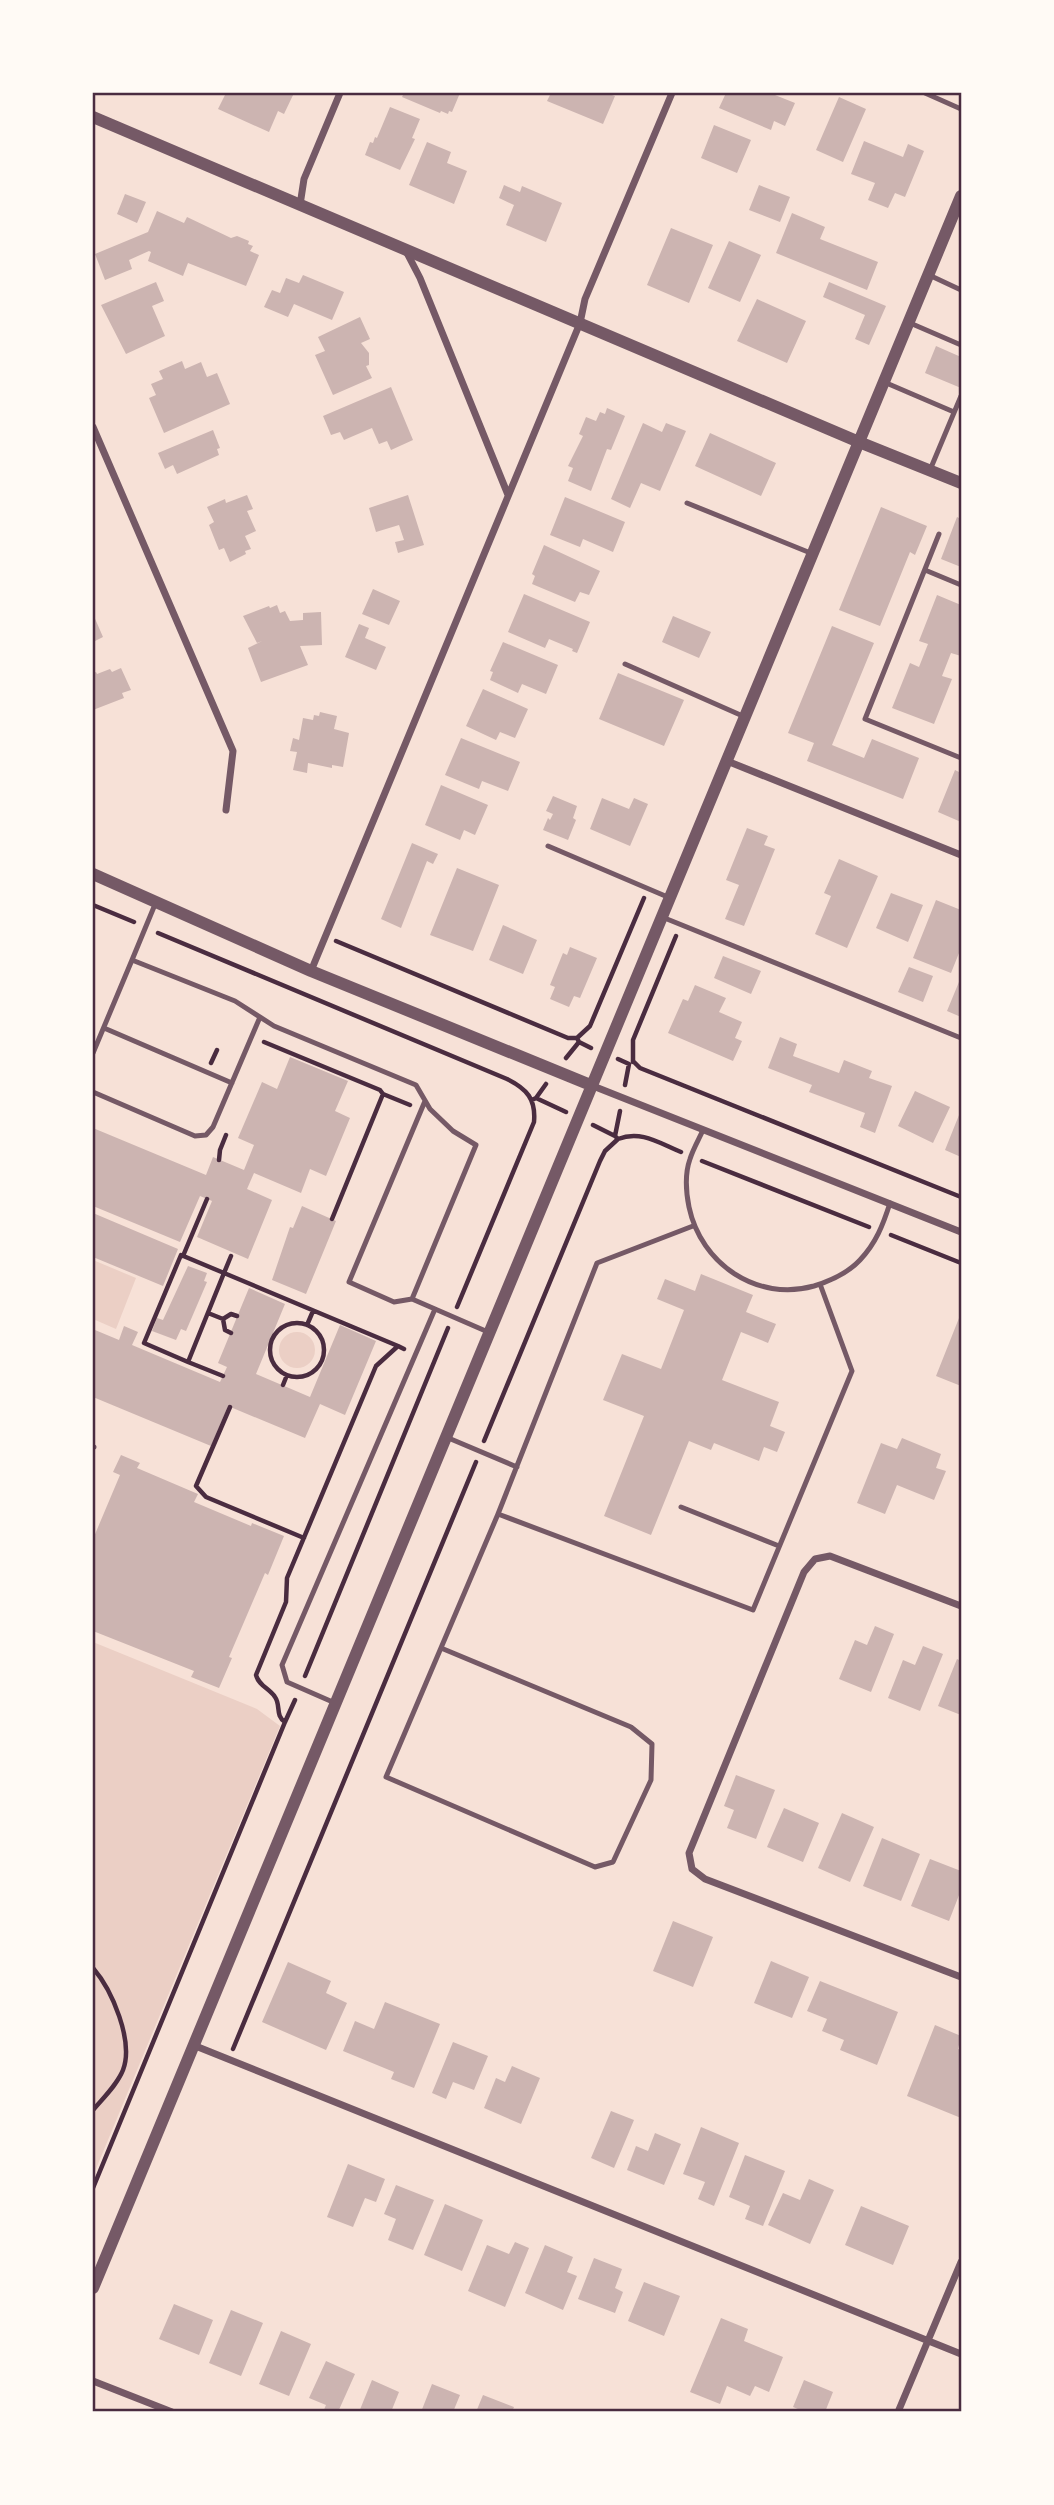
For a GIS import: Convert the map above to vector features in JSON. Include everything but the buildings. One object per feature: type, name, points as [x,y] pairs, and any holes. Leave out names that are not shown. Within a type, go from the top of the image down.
[{"type":"street","points":[[300,205],[304,179],[340,93]]},
{"type":"street","points":[[311,971],[580,323],[585,299],[672,93]]},
{"type":"street","points":[[93,117],[961,483]]},
{"type":"street","points":[[93,2288],[961,196]]},
{"type":"street","points":[[405,249],[420,278],[508,496]]},
{"type":"street","points":[[93,427],[233,751],[226,810]]},
{"type":"street","points":[[727,761],[961,855]]},
{"type":"street","points":[[93,874],[311,971],[961,1232]]},
{"type":"street","points":[[961,1606],[830,1556],[815,1559],[804,1572],[689,1853],[692,1869],[705,1879],[961,1977]]},
{"type":"street","points":[[193,2045],[961,2354]]},
{"type":"street","points":[[898,2412],[961,2262]]},
{"type":"street","points":[[93,2381],[172,2412]]},
{"type":"lane","points":[[925,93],[961,109]]},
{"type":"lane","points":[[929,275],[961,290]]},
{"type":"lane","points":[[909,322],[961,345]]},
{"type":"lane","points":[[884,382],[954,412]]},
{"type":"lane","points":[[930,470],[961,396]]},
{"type":"lane","points":[[687,503],[813,554]]},
{"type":"lane","points":[[939,534],[865,719],[961,758]]},
{"type":"lane","points":[[925,570],[961,585]]},
{"type":"lane","points":[[625,664],[745,717]]},
{"type":"lane","points":[[548,846],[670,898]]},
{"type":"lane","points":[[93,1053],[156,902]]},
{"type":"lane","points":[[662,917],[961,1038]]},
{"type":"lane","points":[[132,960],[235,1001],[274,1026],[416,1085],[430,1109],[453,1131],[476,1145],[412,1299]]},
{"type":"lane","points":[[93,1092],[200,1136],[210,1132],[260,1017]]},
{"type":"lane","points":[[104,1028],[232,1083]]},
{"type":"lane","points":[[425,1101],[349,1282],[394,1301],[412,1299],[490,1333]]},
{"type":"lane","points":[[704,1129],[691,1156],[686,1193],[693,1226],[710,1254],[736,1276],[766,1288],[800,1290],[832,1281],[859,1262],[881,1231],[890,1203]]},
{"type":"lane","points":[[441,1648],[631,1727],[652,1744],[651,1780],[613,1862],[595,1867],[386,1777],[498,1514],[597,1263],[693,1226]]},
{"type":"lane","points":[[498,1514],[753,1610],[852,1371],[820,1284]]},
{"type":"lane","points":[[335,1703],[287,1682],[282,1665],[435,1309]]},
{"type":"lane","points":[[446,1437],[517,1466]]},
{"type":"lane","points":[[681,1507],[779,1546]]},
{"type":"path","points":[[326,936],[578,1040],[590,1026],[648,889]]},
{"type":"path","points":[[681,925],[633,1040],[631,1063],[961,1197]]},
{"type":"path","points":[[260,1053],[265,1041],[421,1109]]},
{"type":"path","points":[[208,1072],[217,1050]]},
{"type":"path","points":[[332,1219],[383,1094]]},
{"type":"path","points":[[228,2059],[600,1161],[616,1137],[639,1135],[961,1264]]},
{"type":"path","points":[[207,1199],[144,1343],[223,1376]]},
{"type":"path","points":[[183,1256],[416,1354]]},
{"type":"path","points":[[188,1362],[231,1256]]},
{"type":"path","points":[[307,1325],[313,1311]]},
{"type":"path","points":[[208,1313],[223,1319]]},
{"type":"path","points":[[223,1319],[230,1314],[237,1316]]},
{"type":"path","points":[[223,1319],[225,1330],[231,1333]]},
{"type":"path","points":[[293,1323],[307,1325],[323,1339],[324,1359],[306,1376],[287,1375],[274,1364],[270,1347],[272,1338],[285,1326],[293,1323]]},
{"type":"path","points":[[93,2188],[285,1722],[279,1716],[277,1699],[258,1681],[256,1675],[286,1602],[287,1578],[376,1366],[398,1346]]},
{"type":"path","points":[[283,1385],[287,1375]]},
{"type":"path","points":[[230,1407],[196,1486],[206,1497],[304,1538]]},
{"type":"path","points":[[93,1969],[108,1988],[117,2010],[126,2050],[121,2074],[93,2110]]},
{"type":"shaded area","points":[[93,1260],[136,1278],[116,1329],[93,1319]]},
{"type":"shaded area","points":[[297,1332],[310,1337],[315,1350],[310,1363],[297,1368],[284,1363],[279,1350],[284,1337]]},
{"type":"shaded area","points":[[93,1642],[257,1709],[280,1726],[93,2176]]}]
